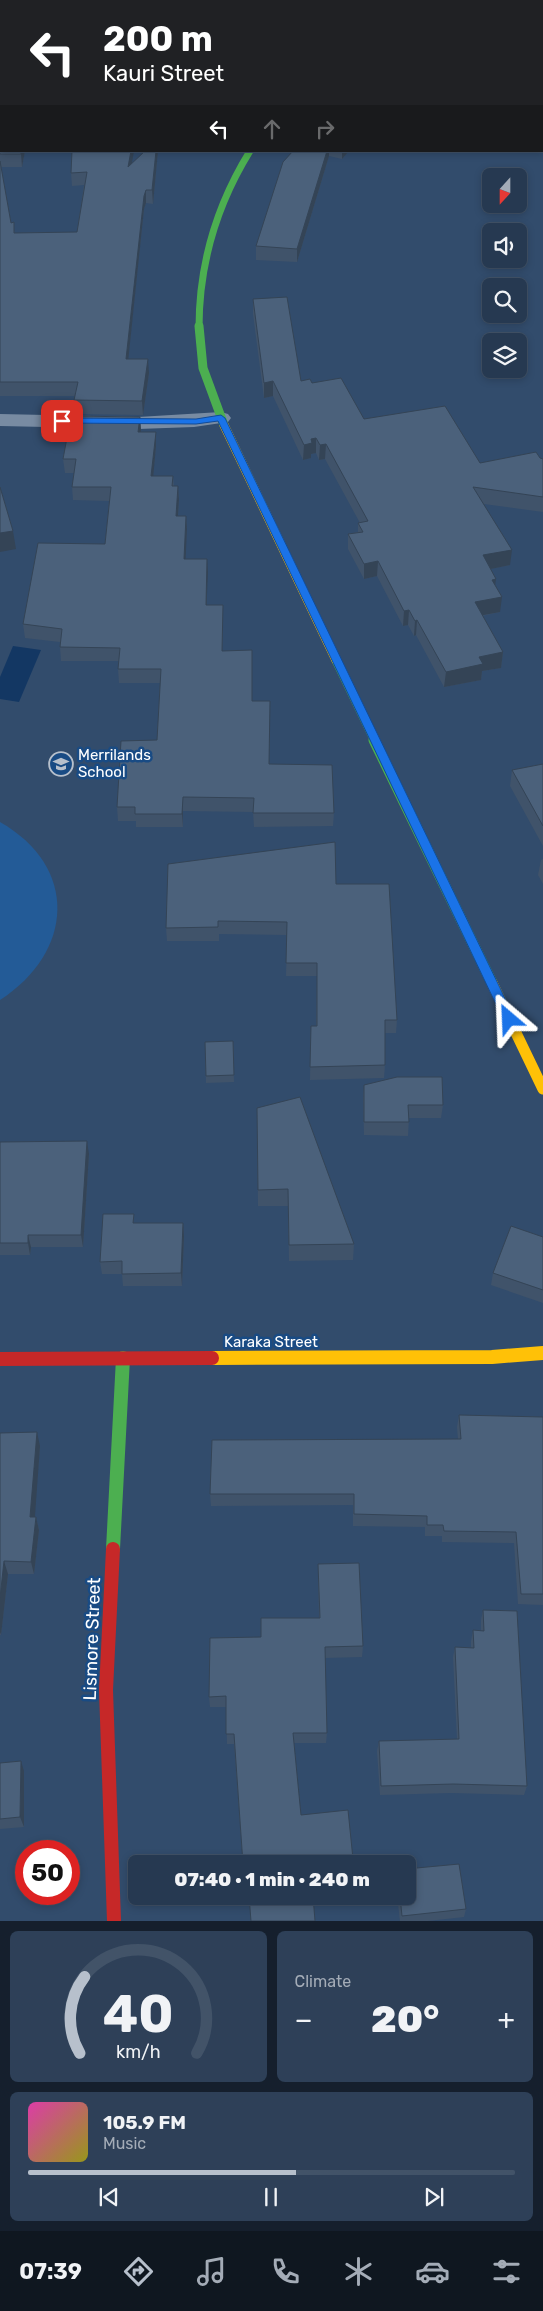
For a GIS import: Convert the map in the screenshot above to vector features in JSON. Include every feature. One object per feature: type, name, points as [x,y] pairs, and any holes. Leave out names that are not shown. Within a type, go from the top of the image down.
[{"type":"main road","points":[[249,152],[224,197],[211,232],[203,267],[198,306],[201,360],[209,390],[543,1089]]},
{"type":"main road","name":"Karaka Street","points":[[0,1359],[482,1357],[543,1353]]},
{"type":"main road","name":"Lismore Street","points":[[114,1921],[106,1690],[123,1358]]},
{"type":"street","points":[[0,420],[107,422],[196,421],[221,418]]},
{"type":"shaded area","points":[[13,646],[41,650],[19,702],[0,699],[0,677]]},
{"type":"shaded area","points":[[0,822],[26,841],[44,862],[54,885],[57,910],[53,934],[42,958],[24,980],[0,1000]]},
{"type":"building","points":[[0,152],[21,152],[21,154],[0,154]]},
{"type":"building","points":[[72,152],[131,152],[128,167],[144,152],[156,152],[152,190],[146,190],[144,196],[126,359],[148,359],[142,401],[74,400],[78,382],[0,382],[0,161],[11,223],[14,222],[14,233],[77,232],[87,172],[71,173]]},
{"type":"building","points":[[292,152],[327,152],[297,249],[256,246],[283,162]]},
{"type":"building","points":[[287,297],[301,381],[310,379],[312,383],[341,378],[364,419],[445,406],[480,463],[536,452],[543,459],[543,497],[473,487],[512,550],[483,555],[496,579],[492,580],[502,597],[475,602],[503,652],[479,657],[483,664],[446,672],[417,620],[415,621],[409,610],[404,611],[378,561],[364,564],[348,534],[363,532],[358,523],[368,521],[326,444],[320,445],[316,438],[311,439],[312,443],[304,445],[273,381],[264,383],[253,299]]},
{"type":"building","points":[[71,416],[140,417],[138,432],[156,432],[151,476],[173,476],[172,486],[178,486],[176,516],[186,516],[184,559],[207,559],[206,605],[223,605],[222,651],[252,650],[252,701],[270,701],[269,764],[332,765],[334,813],[253,813],[254,798],[183,797],[182,814],[135,814],[135,807],[117,807],[121,741],[157,740],[161,669],[118,669],[120,648],[60,647],[62,629],[23,624],[38,543],[105,544],[111,487],[72,487],[76,459],[63,459]]},
{"type":"building","points":[[0,487],[13,531],[0,533]]},
{"type":"building","points":[[543,764],[543,826],[512,770]]},
{"type":"building","points":[[335,842],[336,884],[389,884],[397,1020],[385,1020],[385,1065],[310,1067],[311,1026],[317,1026],[317,963],[286,963],[287,922],[218,921],[218,927],[166,928],[168,864]]},
{"type":"building","points":[[233,1041],[234,1075],[206,1076],[205,1042]]},
{"type":"building","points":[[397,1077],[442,1077],[443,1105],[408,1105],[409,1122],[364,1122],[364,1085]]},
{"type":"building","points":[[300,1097],[354,1244],[289,1245],[288,1189],[258,1190],[257,1108]]},
{"type":"building","points":[[87,1141],[81,1235],[28,1235],[28,1243],[0,1243],[0,1142]]},
{"type":"building","points":[[103,1214],[134,1214],[133,1223],[183,1223],[181,1273],[122,1274],[122,1261],[100,1262]]},
{"type":"building","points":[[511,1226],[543,1237],[543,1290],[493,1273]]},
{"type":"building","points":[[459,1415],[543,1417],[543,1594],[521,1594],[516,1532],[444,1531],[443,1525],[427,1525],[427,1516],[354,1514],[354,1494],[210,1494],[212,1440],[461,1439]]},
{"type":"building","points":[[37,1432],[30,1517],[36,1517],[31,1562],[4,1561],[0,1598],[0,1433]]},
{"type":"building","points":[[359,1563],[363,1646],[325,1647],[327,1733],[293,1733],[301,1815],[348,1810],[353,1855],[242,1855],[234,1734],[226,1734],[226,1696],[209,1697],[210,1638],[261,1637],[261,1618],[320,1618],[318,1564]]},
{"type":"building","points":[[483,1610],[517,1611],[527,1786],[453,1784],[381,1786],[379,1741],[459,1739],[455,1647],[474,1648],[473,1630],[484,1631]]},
{"type":"building","points":[[21,1761],[20,1817],[0,1819],[0,1763]]},
{"type":"building","points":[[459,1864],[466,1909],[402,1916],[401,1905],[416,1905],[416,1868]]},
{"type":"building","points":[[250,1905],[314,1905],[315,1921],[251,1921]]},
{"type":"traffic: fast","points":[[224,425],[208,385],[201,360],[199,336],[202,275],[211,232],[219,211],[238,170],[249,152]]},
{"type":"traffic: fast","points":[[336,660],[492,983]]},
{"type":"traffic: fast","points":[[113,1549],[123,1358]]},
{"type":"traffic: slow","points":[[224,425],[336,660]]},
{"type":"traffic: slow","points":[[492,983],[543,1089]]},
{"type":"traffic: slow","points":[[212,1358],[492,1357],[543,1353]]},
{"type":"traffic: jam","points":[[0,1359],[212,1358]]},
{"type":"traffic: jam","points":[[113,1549],[106,1690],[114,1921]]},
{"type":"place","name":"Merrilands School","points":[[61,764]]},
{"type":"route","points":[[62,421],[196,421],[221,418],[509,1019]]}]
